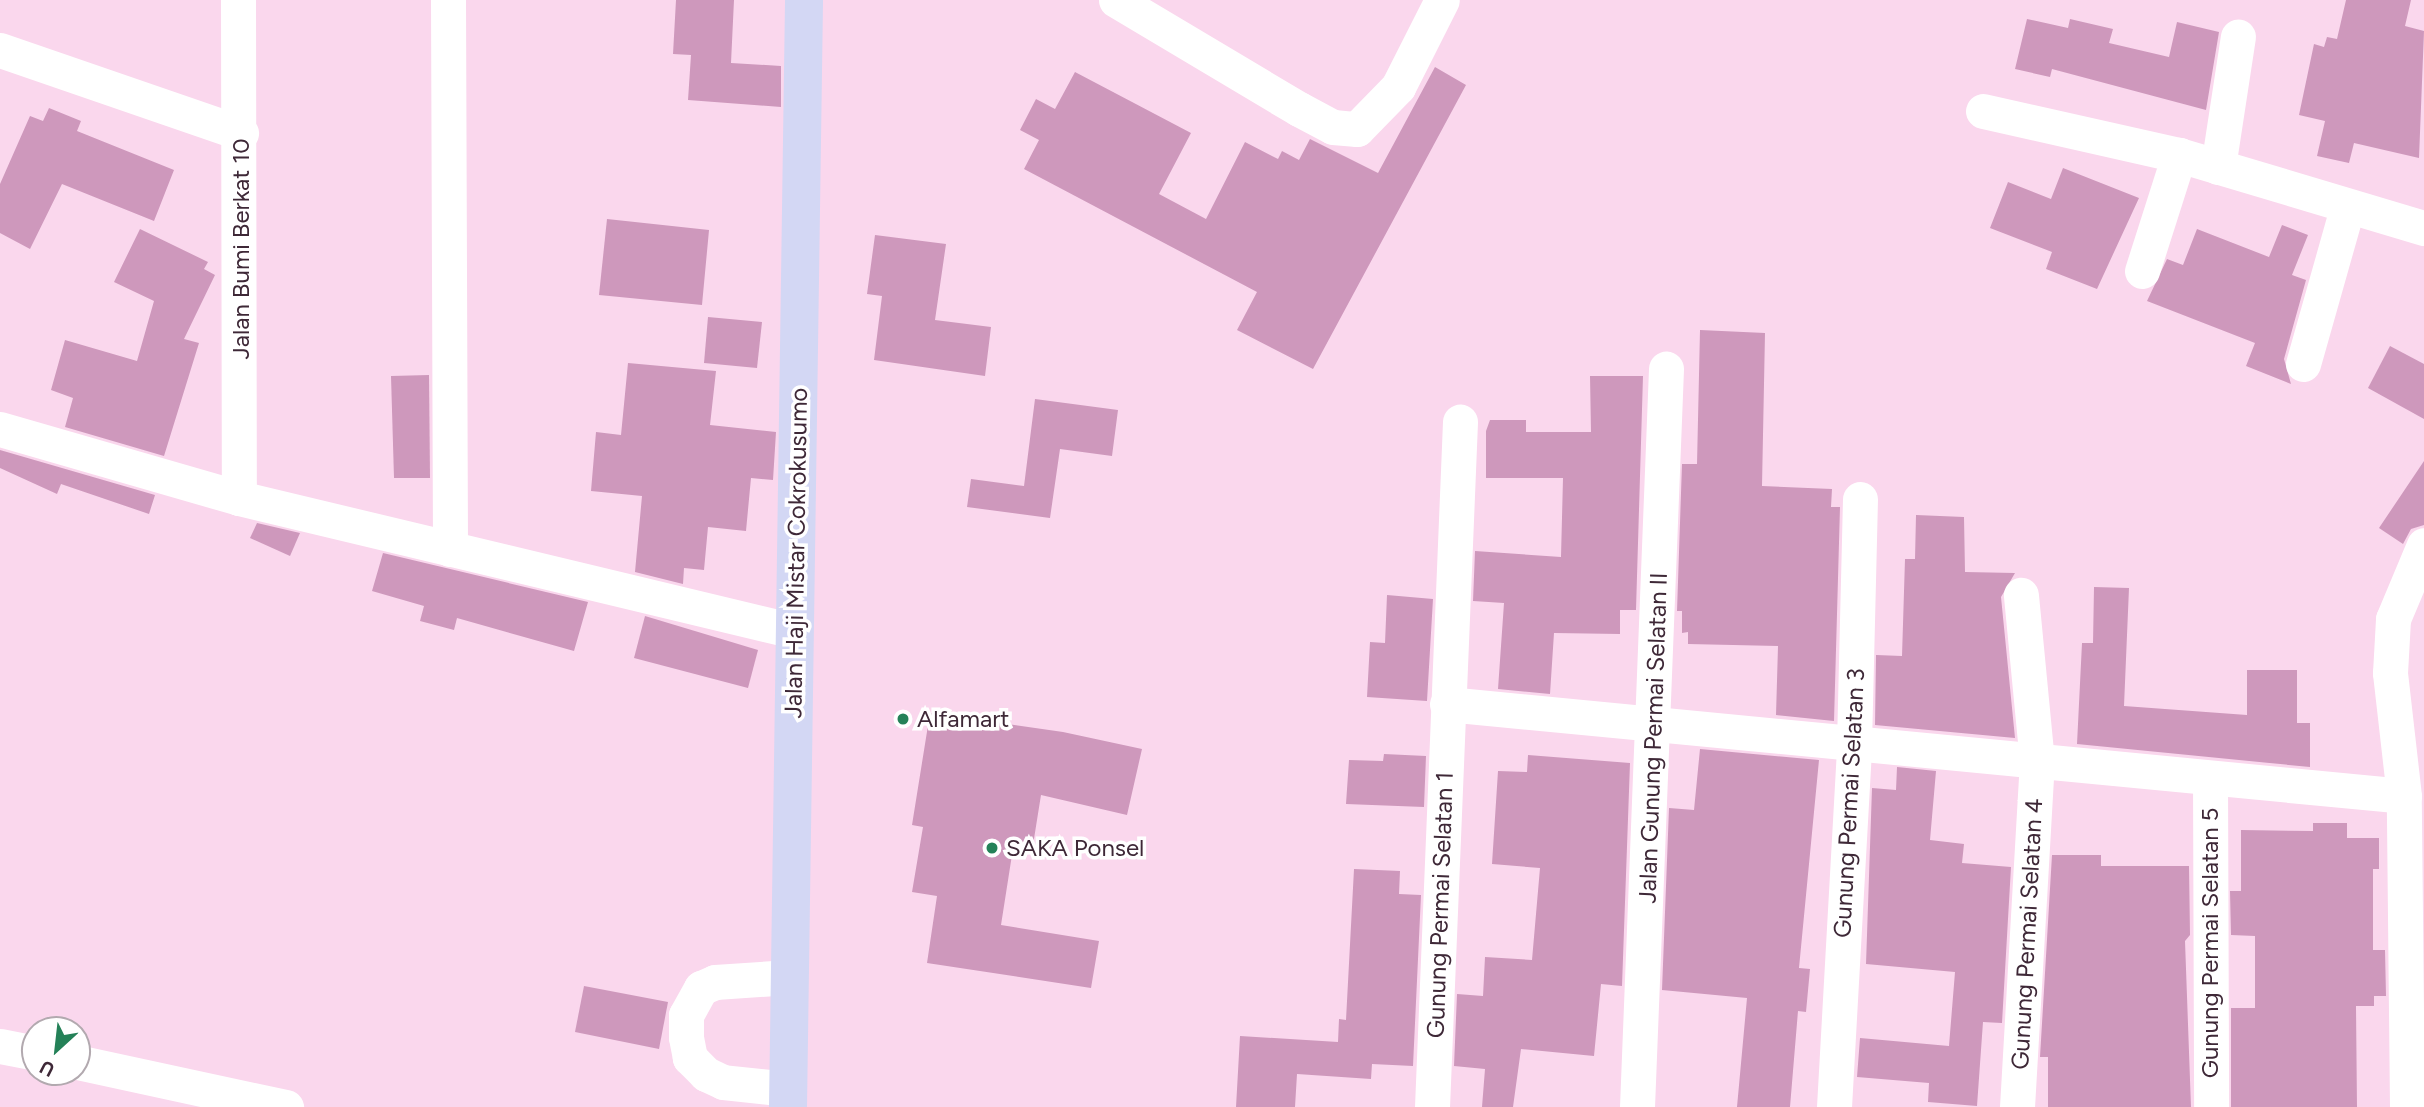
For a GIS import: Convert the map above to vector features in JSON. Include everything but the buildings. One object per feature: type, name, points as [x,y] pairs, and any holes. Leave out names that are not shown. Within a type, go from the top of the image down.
[{"type":"main road","name":"Jalan Haji Mistar Cokrokusumo","points":[[788,1098],[804,0]]},
{"type":"street","name":"Jalan Bumi Berkat 10","points":[[238,0],[241,133],[239,498]]},
{"type":"street","points":[[448,0],[450,549]]},
{"type":"street","points":[[1116,0],[1299,109],[1333,127],[1357,129],[1398,87],[1442,0]]},
{"type":"street","points":[[2218,167],[2238,37]]},
{"type":"street","points":[[0,50],[241,133]]},
{"type":"street","points":[[1983,111],[2179,155],[2347,208],[2424,228]]},
{"type":"street","points":[[2143,271],[2179,155]]},
{"type":"street","points":[[2303,364],[2347,208]]},
{"type":"street","name":"Jalan Gunung Permai Selatan II","points":[[1637,1107],[1666,369]]},
{"type":"street","name":"Gunung Permai Selatan 1","points":[[1432,1107],[1460,422]]},
{"type":"street","points":[[0,429],[239,498],[794,631]]},
{"type":"street","name":"Gunung Permai Selatan 3","points":[[1834,1107],[1854,744],[1860,499]]},
{"type":"street","points":[[2413,1087],[2404,796],[2390,673],[2393,619],[2424,545]]},
{"type":"street","name":"Gunung Permai Selatan 4","points":[[2017,1107],[2037,762],[2021,595]]},
{"type":"street","points":[[1447,704],[2404,796]]},
{"type":"street","name":"Gunung Permai Selatan 5","points":[[2210,779],[2211,1107]]},
{"type":"street","points":[[788,1098],[723,1082],[706,1074],[690,1058],[685,1037],[686,1015],[701,988],[715,982],[790,977]]},
{"type":"street","points":[[0,1046],[21,1050]]},
{"type":"street","points":[[91,1065],[286,1107]]},
{"type":"place","name":"Alfamart","points":[[903,719]]},
{"type":"place","name":"SAKA Ponsel","points":[[992,848]]}]
